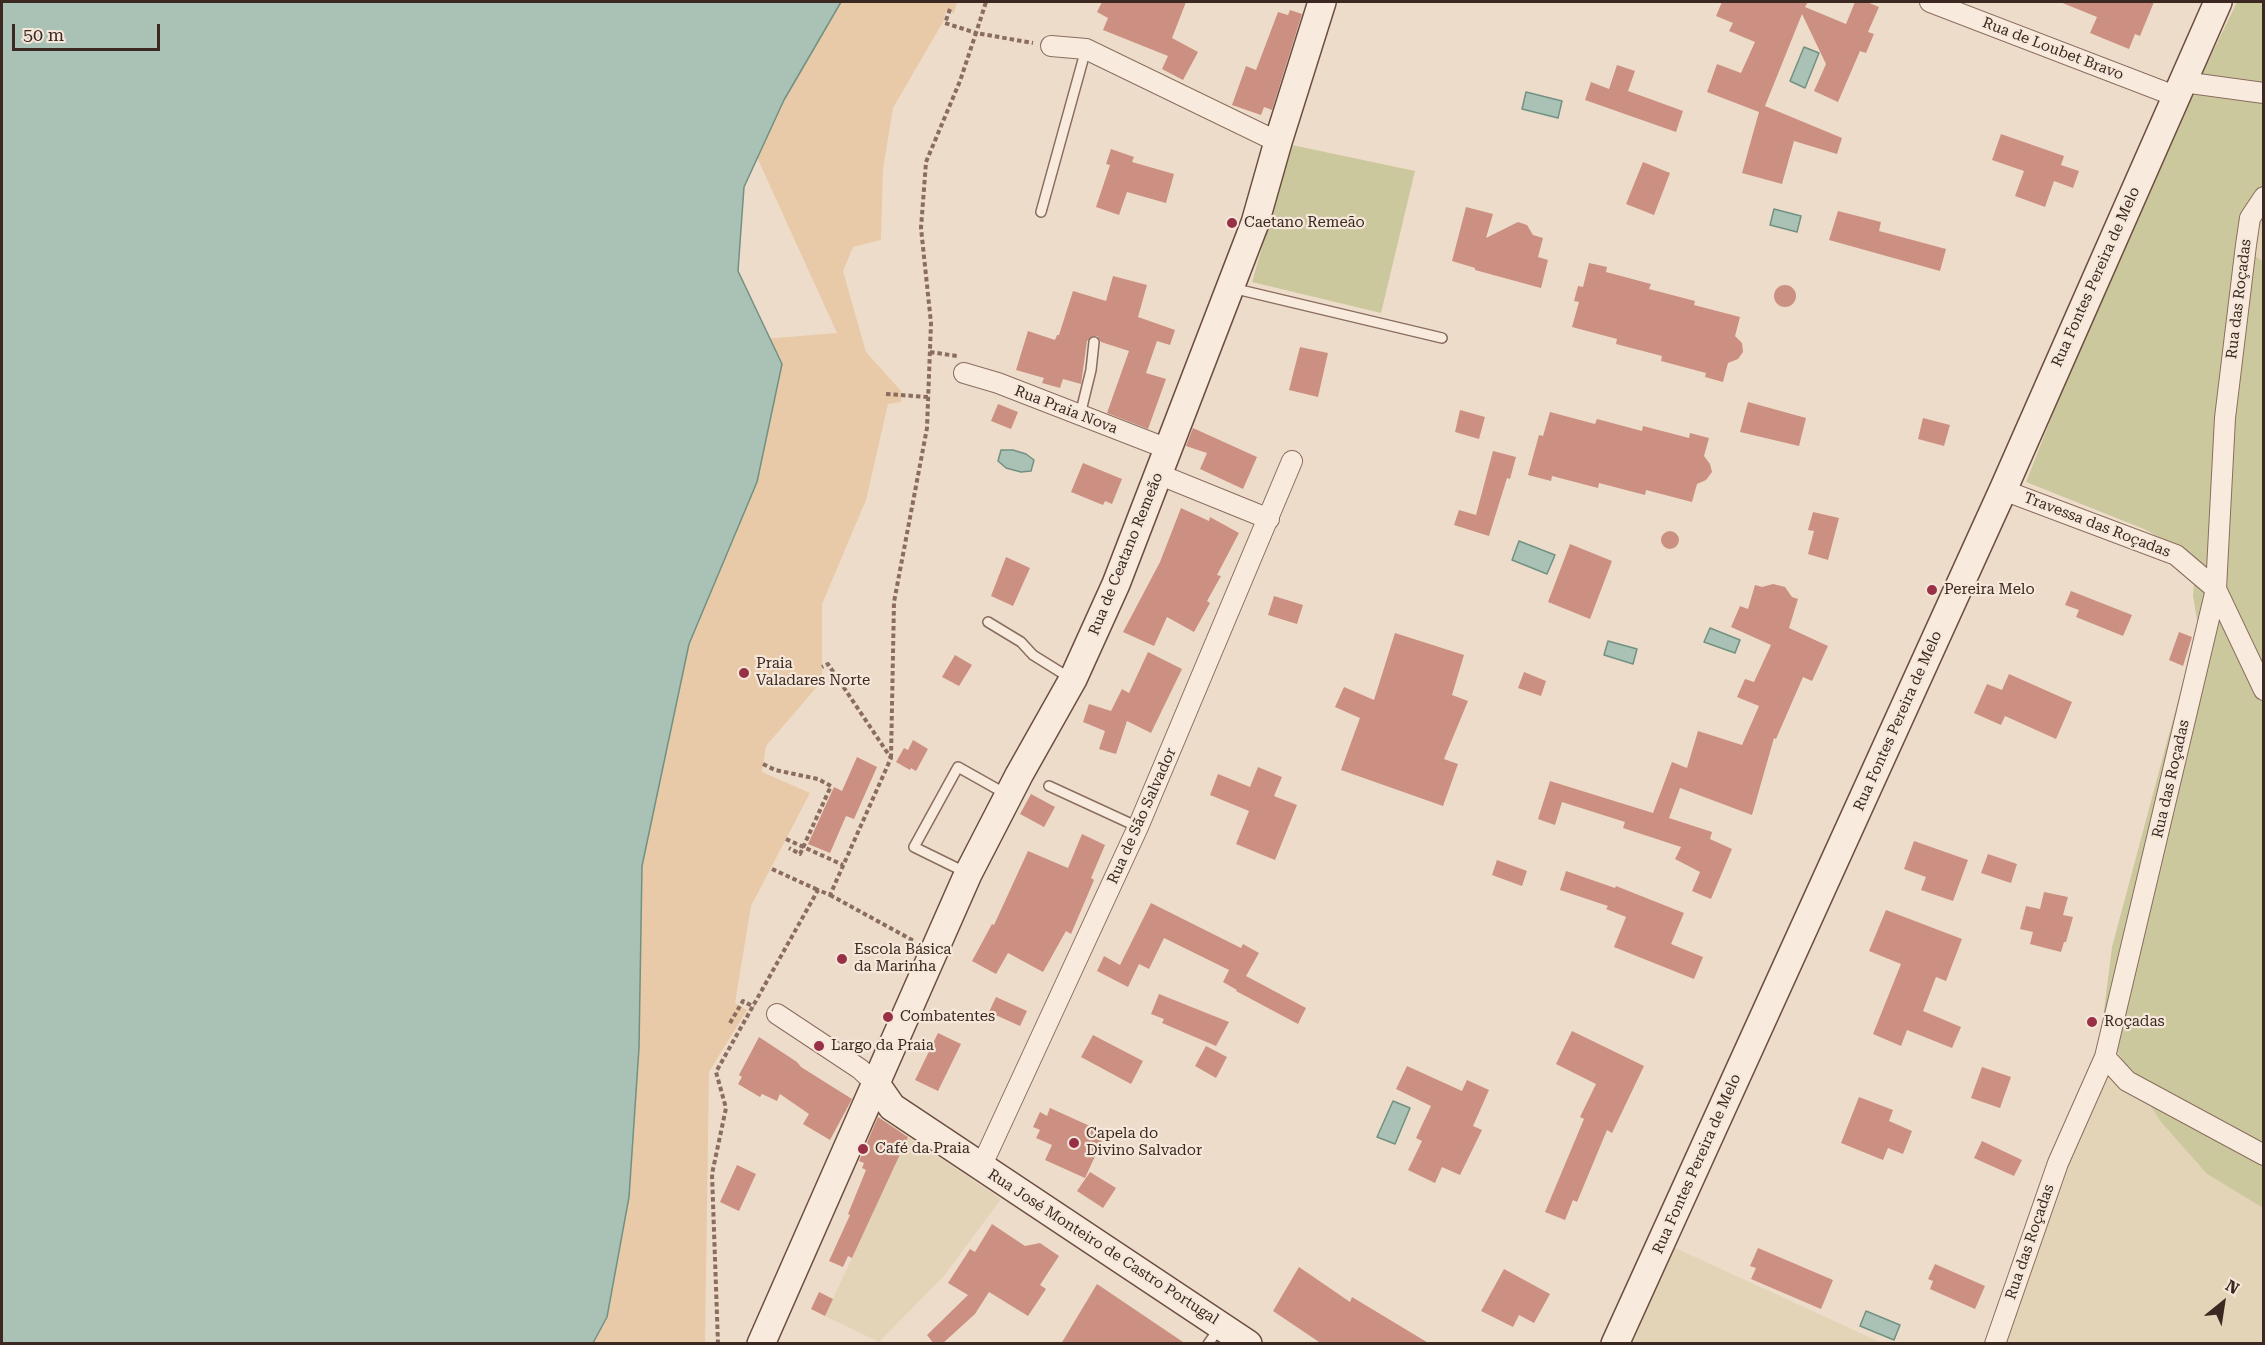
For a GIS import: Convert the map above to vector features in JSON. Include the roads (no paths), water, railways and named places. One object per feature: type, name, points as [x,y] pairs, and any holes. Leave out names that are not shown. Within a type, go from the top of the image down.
[{"type":"main road","name":"Rua de Ceatano Remeão","points":[[761,1344],[968,874],[1008,795],[1073,680],[1116,584],[1255,223],[1322,2]]},
{"type":"main road","name":"Rua Fontes Pereira de Melo","points":[[1615,1344],[2003,490],[2218,2]]},
{"type":"main road","name":"Rua José Monteiro de Castro Portugal","points":[[876,1084],[892,1107],[981,1167],[1215,1334],[1248,1344]]},
{"type":"street","name":"Rua de Loubet Bravo","points":[[1930,2],[2179,89]]},
{"type":"street","points":[[1051,46],[1086,49],[1278,142]]},
{"type":"street","points":[[2179,89],[2264,93]]},
{"type":"street","name":"Rua das Roçadas","points":[[1995,1344],[2058,1163],[2105,1058],[2216,589],[2225,418],[2246,245],[2250,218],[2264,197]]},
{"type":"street","name":"Rua Praia Nova","points":[[962,365],[998,383],[1080,415],[1269,519]]},
{"type":"street","name":"Rua de São Salvador","points":[[981,1167],[1138,827],[1292,461]]},
{"type":"street","name":"Travessa das Roçadas","points":[[2003,490],[2176,555],[2216,589]]},
{"type":"street","points":[[2216,589],[2264,690]]},
{"type":"street","points":[[777,1014],[860,1069],[876,1084]]},
{"type":"street","points":[[2105,1058],[2127,1081],[2261,1148]]},
{"type":"lane","points":[[1041,212],[1086,49]]},
{"type":"lane","points":[[1230,287],[1442,338]]},
{"type":"lane","points":[[1080,415],[1091,370],[1094,342]]},
{"type":"lane","points":[[988,622],[1021,642],[1033,655],[1073,680]]},
{"type":"lane","points":[[968,874],[914,847],[958,767],[1008,795]]},
{"type":"lane","points":[[1048,786],[1138,827]]},
{"type":"place","name":"Caetano Remeão","points":[[1232,223]]},
{"type":"place","name":"Pereira Melo","points":[[1932,590]]},
{"type":"place","name":"Praia Valadares Norte","points":[[744,673]]},
{"type":"place","name":"Escola Básica da Marinha","points":[[842,959]]},
{"type":"place","name":"Combatentes","points":[[888,1017]]},
{"type":"place","name":"Roçadas","points":[[2092,1022]]},
{"type":"place","name":"Largo da Praia","points":[[819,1046]]},
{"type":"place","name":"Capela do Divino Salvador","points":[[1074,1143]]},
{"type":"place","name":"Café da Praia","points":[[863,1149]]}]
